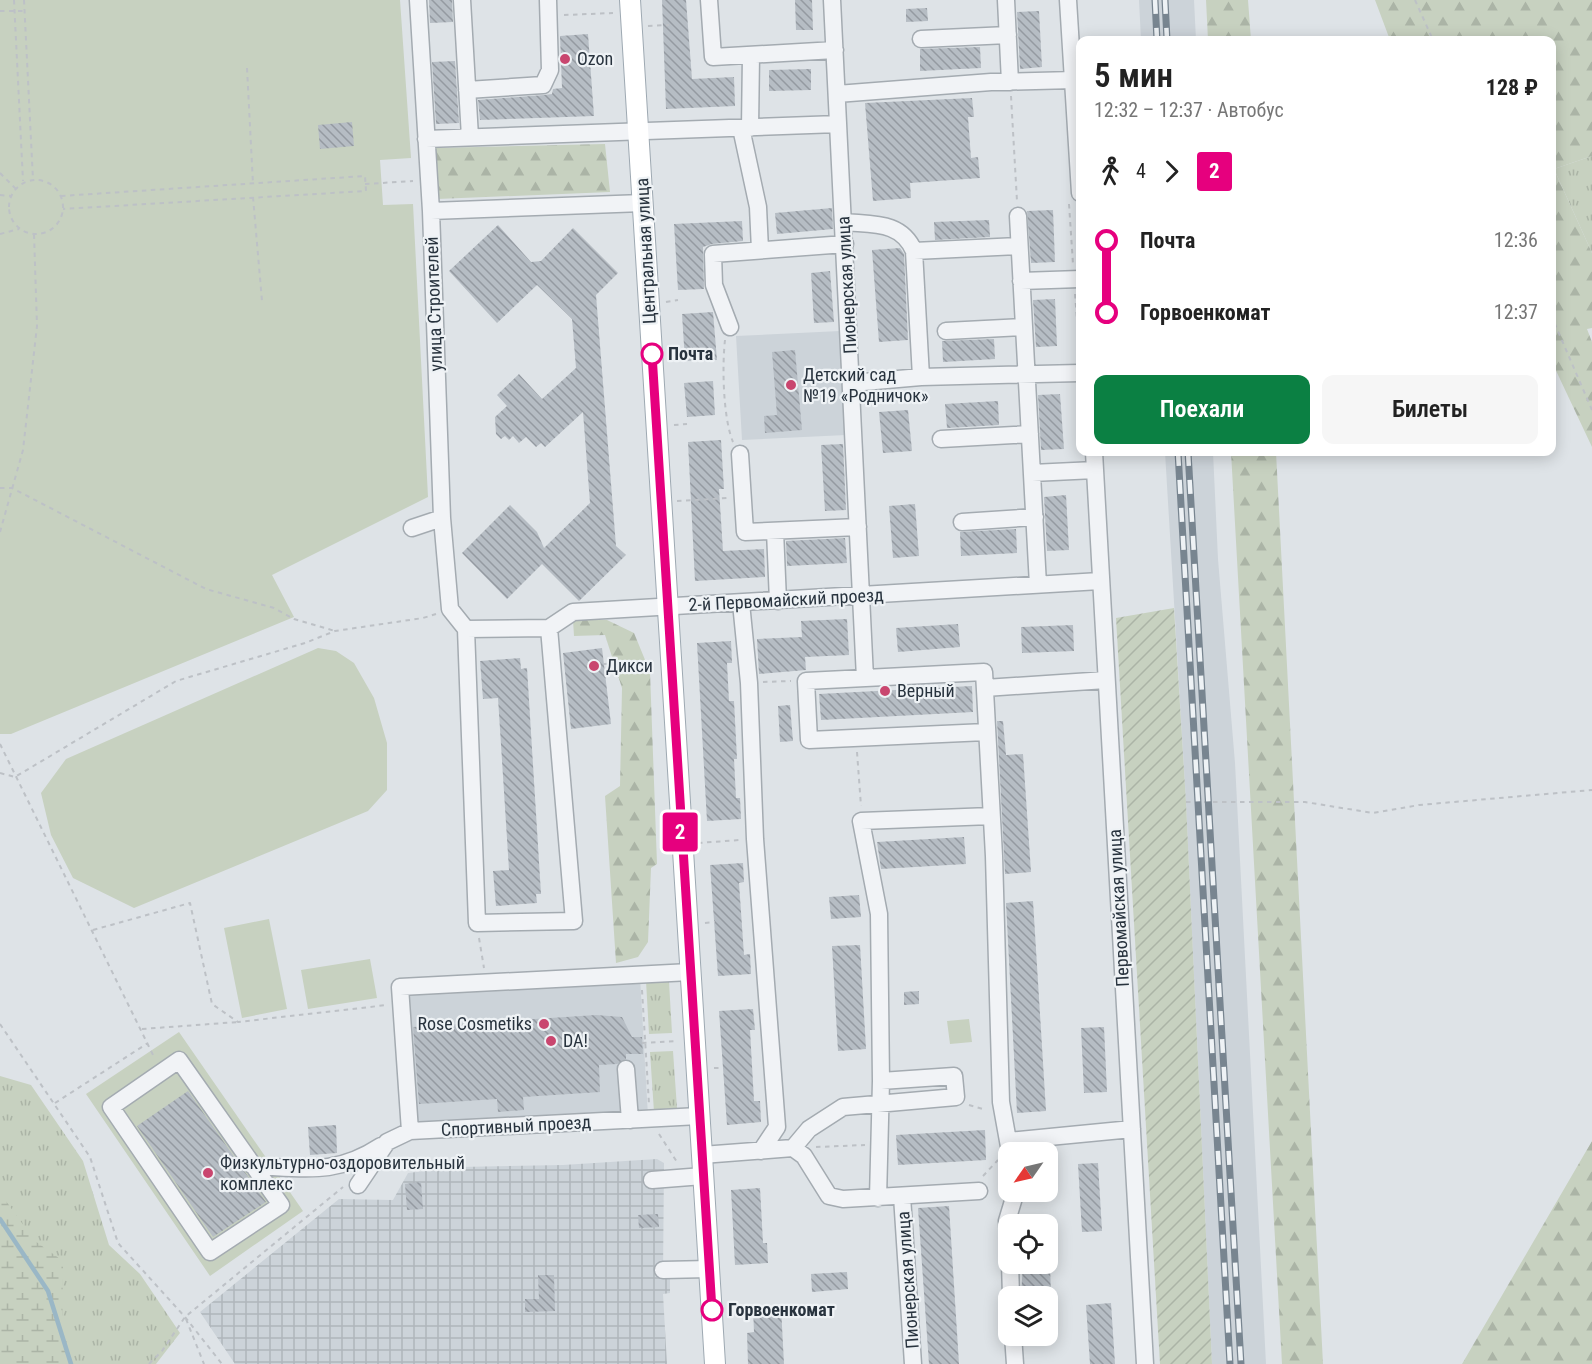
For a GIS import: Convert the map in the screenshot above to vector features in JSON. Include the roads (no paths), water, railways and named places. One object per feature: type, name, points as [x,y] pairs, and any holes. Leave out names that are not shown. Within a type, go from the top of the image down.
[{"type":"main road","name":"Центральная улица","points":[[630,0],[702,1155],[695,1177],[710,1269],[715,1364]]},
{"type":"street","name":"улица Строителей","points":[[418,0],[431,211],[442,518],[450,609],[466,629]]},
{"type":"street","points":[[462,0],[470,138]]},
{"type":"street","points":[[709,0],[713,57],[835,51]]},
{"type":"street","name":"Пионерская улица","points":[[832,0],[865,678]]},
{"type":"street","points":[[1006,0],[1010,82]]},
{"type":"street","points":[[1068,0],[1076,118]]},
{"type":"street","points":[[467,90],[543,85],[550,70],[548,8]]},
{"type":"street","points":[[921,39],[1008,35]]},
{"type":"street","points":[[751,55],[746,128],[758,207],[760,250]]},
{"type":"street","points":[[837,94],[1074,80]]},
{"type":"street","points":[[426,139],[838,124]]},
{"type":"street","points":[[431,211],[643,204]]},
{"type":"street","points":[[1018,216],[1038,585]]},
{"type":"street","points":[[844,222],[888,226],[908,238],[915,251],[921,377]]},
{"type":"street","points":[[730,327],[714,285],[713,254],[845,244]]},
{"type":"street","points":[[915,251],[1019,246]]},
{"type":"street","points":[[1021,281],[1076,279]]},
{"type":"street","points":[[946,331],[1024,327]]},
{"type":"street","points":[[852,383],[921,377],[1076,374]]},
{"type":"street","points":[[940,439],[1030,434]]},
{"type":"street","points":[[740,454],[745,532],[858,527]]},
{"type":"street","name":"Первомайская улица","points":[[1094,456],[1145,1364]]},
{"type":"street","points":[[1032,473],[1095,470]]},
{"type":"street","points":[[412,528],[442,518]]},
{"type":"street","points":[[962,522],[1035,518]]},
{"type":"street","points":[[775,531],[778,601]]},
{"type":"street","name":"2-й Первомайский проезд","points":[[549,628],[573,612],[1100,581]]},
{"type":"street","points":[[741,603],[748,683],[755,839],[777,1127],[761,1151]]},
{"type":"street","points":[[549,628],[574,921],[477,923],[466,629],[549,628]]},
{"type":"street","points":[[986,732],[809,740],[806,681],[984,672],[1000,1102],[1008,1142],[1132,1130]]},
{"type":"street","points":[[985,688],[1106,680]]},
{"type":"street","points":[[878,1197],[881,1081],[879,914],[861,821],[991,816]]},
{"type":"street","points":[[410,1131],[400,987],[690,972]]},
{"type":"street","points":[[178,1060],[253,1166],[281,1205],[210,1252],[111,1107],[178,1060]]},
{"type":"street","points":[[626,1069],[630,1120]]},
{"type":"street","points":[[793,1148],[809,1130],[843,1107],[956,1097],[954,1076],[881,1081]]},
{"type":"street","name":"Спортивный проезд","points":[[253,1166],[330,1169],[364,1157],[410,1131],[699,1116]]},
{"type":"street","points":[[358,1185],[387,1142]]},
{"type":"street","points":[[702,1155],[793,1148],[804,1156],[829,1197],[843,1200],[902,1196],[981,1183]]},
{"type":"street","points":[[652,1180],[695,1177]]},
{"type":"street","name":"Пионерская улица","points":[[902,1196],[914,1364]]},
{"type":"street","points":[[663,1270],[710,1269]]},
{"type":"street","points":[[1014,1346],[1015,1364]]},
{"type":"waterway","points":[[0,1219],[48,1291],[71,1364]]},
{"type":"railway","points":[[1155,0],[1157,36]]},
{"type":"railway","points":[[1165,0],[1167,36]]},
{"type":"railway","points":[[1178,456],[1230,1364]]},
{"type":"railway","points":[[1188,456],[1241,1364]]},
{"type":"place","name":"Ozon","points":[[565,59]]},
{"type":"place","name":"Почта","points":[[652,354]]},
{"type":"place","name":"Детский сад №19 «Родничок»","points":[[791,385]]},
{"type":"place","name":"Дикси","points":[[594,666]]},
{"type":"place","name":"Верный","points":[[885,691]]},
{"type":"place","name":"Rose Cosmetiks","points":[[544,1024]]},
{"type":"place","name":"DA!","points":[[551,1041]]},
{"type":"place","name":"Физкультурно-оздоровительный комплекс","points":[[208,1173]]},
{"type":"place","name":"Горвоенкомат","points":[[712,1310]]}]
